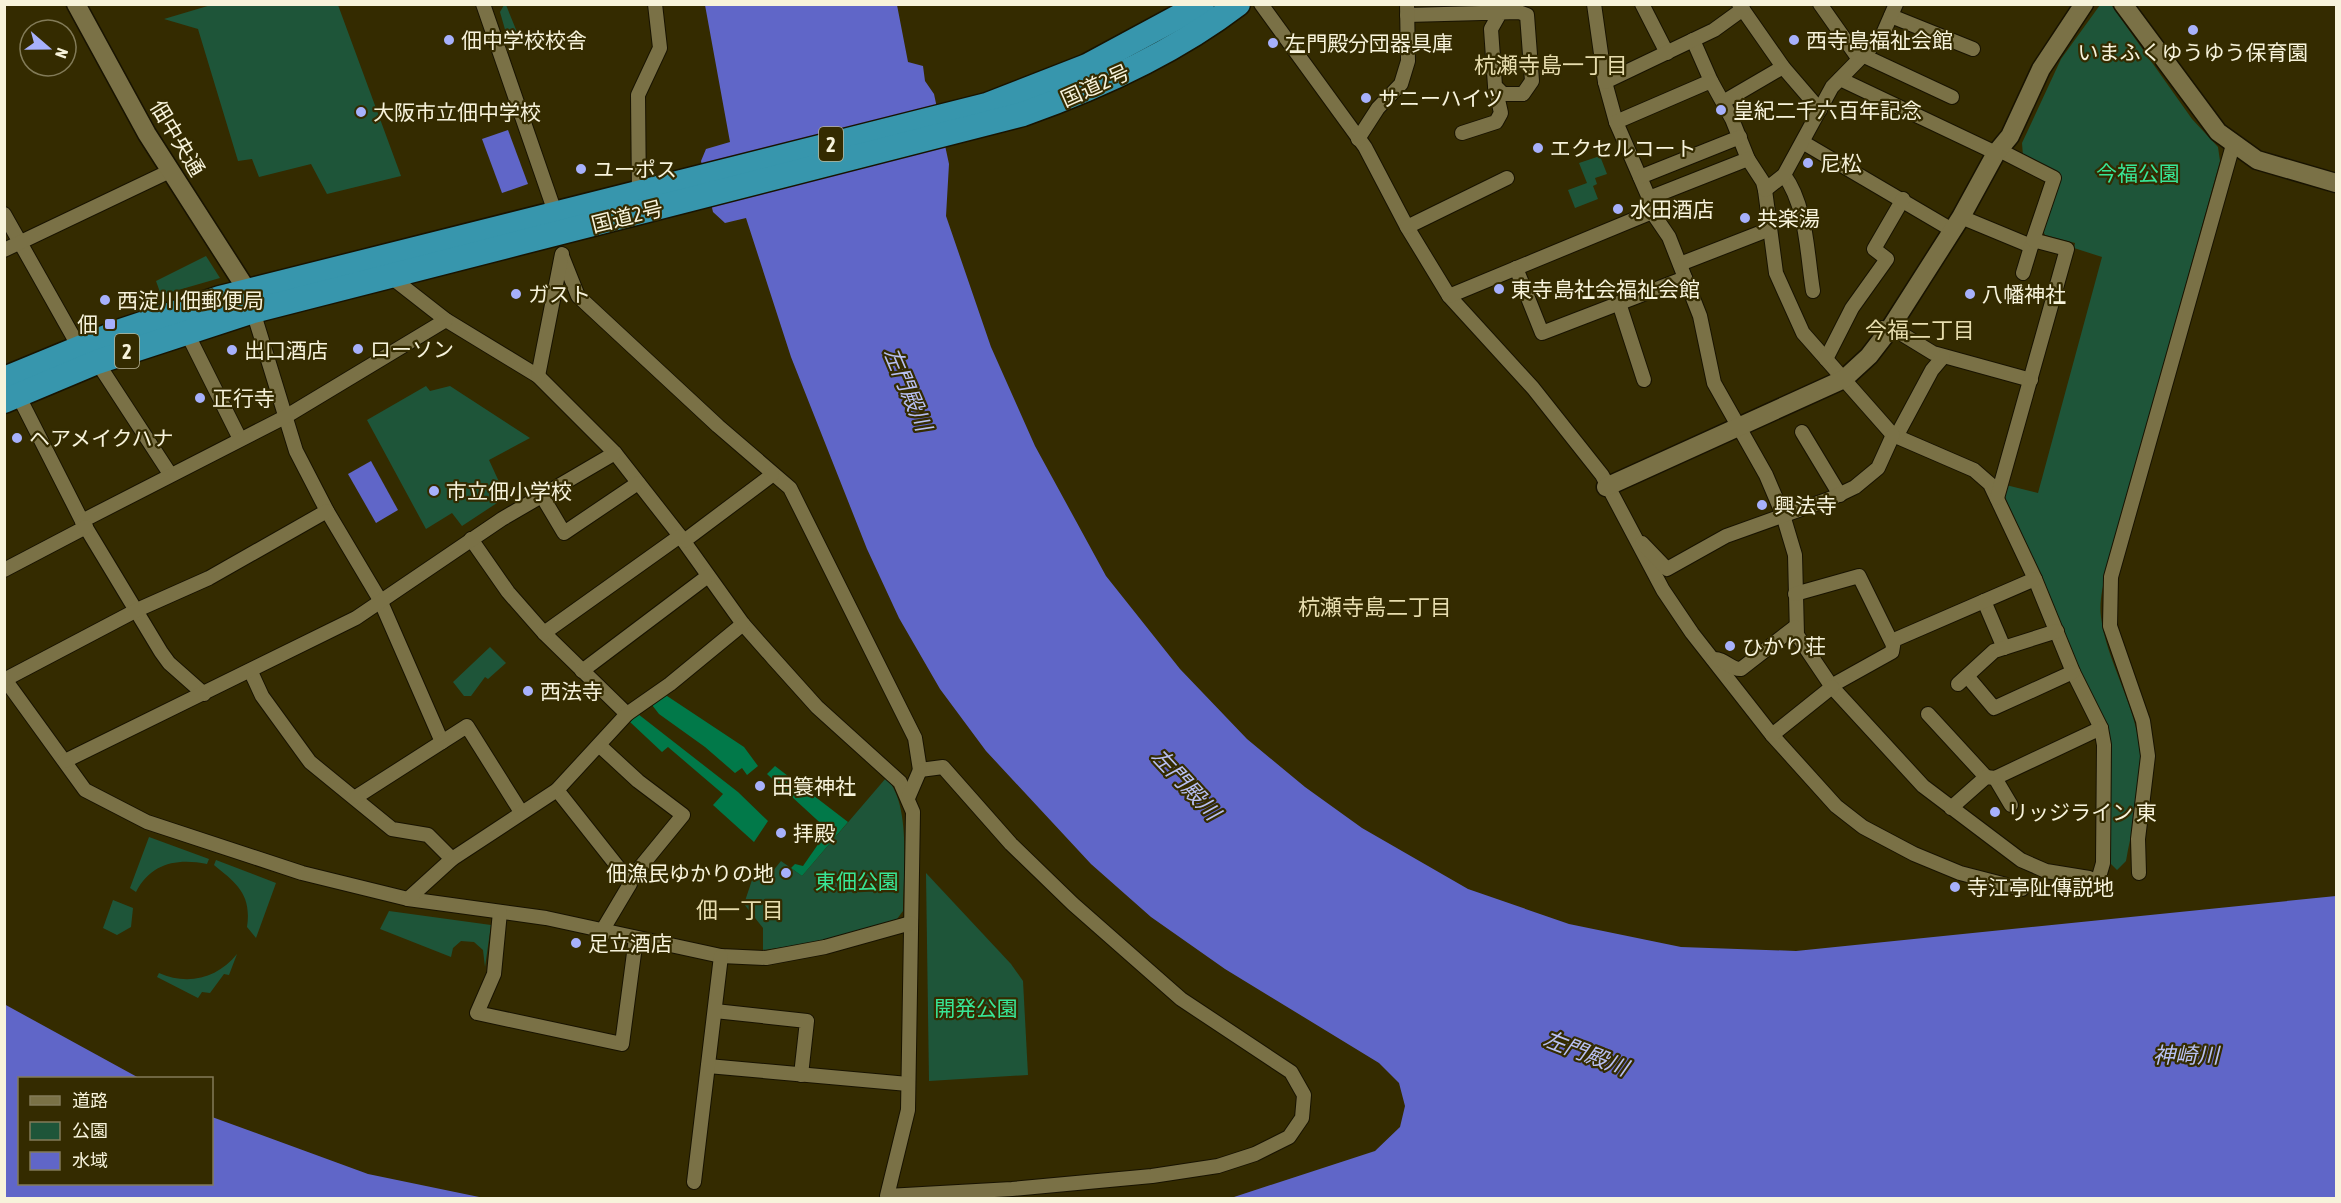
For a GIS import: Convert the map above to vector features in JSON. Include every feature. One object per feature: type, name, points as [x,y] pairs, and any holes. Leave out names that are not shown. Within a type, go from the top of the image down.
[{"type":"highway","name":"国道2号","points":[[989,114],[1087,66],[1202,4]]},
{"type":"highway","name":"国道2号","points":[[9,392],[181,310],[250,301],[391,277],[560,235],[639,202],[989,114],[1054,103],[1130,70],[1164,52],[1238,4]]},
{"type":"highway","name":"国道2号","points":[[88,354],[186,331],[250,301],[560,235]]},
{"type":"street","name":"佃中央通","points":[[76,4],[147,134],[250,301]]},
{"type":"street","points":[[483,4],[578,296],[772,475],[790,488],[915,738],[920,770],[908,798]]},
{"type":"street","points":[[639,202],[638,95],[660,48],[655,4]]},
{"type":"street","points":[[1261,4],[1358,139],[1449,296],[1533,388],[1602,475],[1606,488],[1662,590],[1712,659],[1772,735],[1836,806],[1863,827],[1914,854],[1960,873],[2022,890]]},
{"type":"street","points":[[1594,4],[1605,82],[1616,122],[1650,205],[1669,237],[1700,316],[1714,383],[1766,475],[1783,515],[1795,555],[1797,635],[1831,686],[1888,751],[1923,786],[2021,860],[2046,872],[2094,878],[2103,863],[2104,745],[2101,728],[2073,672],[2035,579],[1997,498],[1990,484],[1974,470],[1894,436],[1803,333],[1786,300],[1776,273],[1763,182],[1748,159],[1740,137],[1693,40]]},
{"type":"street","points":[[1642,4],[1667,53]]},
{"type":"street","points":[[1820,4],[1860,57],[1952,97]]},
{"type":"street","points":[[1606,488],[1844,379],[1869,356],[1956,224],[1998,151],[2010,136],[2041,69],[2084,4]]},
{"type":"street","points":[[2123,4],[2218,132],[2233,145],[2257,160],[2337,183]]},
{"type":"street","points":[[1605,82],[1714,30],[1741,7],[1783,66],[1820,110]]},
{"type":"street","points":[[1358,139],[1378,108],[1401,84],[1408,61],[1407,10],[1527,15],[1532,81],[1523,94],[1503,94],[1495,86]]},
{"type":"street","points":[[1765,190],[1784,176],[1798,148],[1804,143],[1832,87],[1882,36],[1894,10],[1973,49]]},
{"type":"street","points":[[1462,132],[1496,122],[1501,113],[1495,86],[1491,29],[1500,13]]},
{"type":"street","points":[[1723,102],[1783,66]]},
{"type":"street","points":[[1840,79],[2054,178],[2023,273]]},
{"type":"street","points":[[1616,122],[1711,81]]},
{"type":"street","points":[[1640,177],[1740,137]]},
{"type":"street","points":[[1804,143],[1903,199],[1956,224],[2032,243],[2067,249],[1997,498]]},
{"type":"street","points":[[2139,873],[2138,839],[2148,756],[2143,721],[2110,626],[2110,587],[2233,145]]},
{"type":"street","points":[[1449,296],[1516,268],[1748,159]]},
{"type":"street","points":[[4,250],[170,171]]},
{"type":"street","points":[[1784,176],[1790,183],[1800,215],[1813,291]]},
{"type":"street","points":[[1407,227],[1476,184],[1507,178]]},
{"type":"street","points":[[1826,359],[1852,308],[1887,259],[1874,249],[1903,199]]},
{"type":"street","points":[[4,214],[88,354],[170,474]]},
{"type":"street","points":[[1680,264],[1770,229]]},
{"type":"street","points":[[538,376],[560,235]]},
{"type":"street","points":[[1516,268],[1542,333],[1685,278]]},
{"type":"street","points":[[391,277],[446,320],[538,376],[615,453],[682,538],[743,624],[817,707],[900,782],[913,812],[908,1110],[886,1196],[1012,1189],[1152,1176],[1218,1166],[1255,1154],[1289,1137],[1302,1118],[1304,1095],[1291,1072],[1181,999],[1073,904],[1011,844],[944,767],[920,770]]},
{"type":"street","points":[[250,301],[296,451],[327,511],[380,600],[442,742]]},
{"type":"street","points":[[1619,303],[1644,380]]},
{"type":"street","points":[[4,570],[170,474],[285,417],[446,320]]},
{"type":"street","points":[[1885,329],[1897,331],[1943,357],[2031,380]]},
{"type":"street","points":[[186,331],[240,440]]},
{"type":"street","points":[[1662,590],[1668,568],[1726,536],[1840,495],[1855,487],[1878,468],[1932,370],[1943,357]]},
{"type":"street","points":[[9,392],[84,524],[169,663],[204,694]]},
{"type":"street","points":[[1802,432],[1840,495]]},
{"type":"street","points":[[65,761],[356,618],[471,539],[615,453]]},
{"type":"street","points":[[544,633],[772,475]]},
{"type":"street","points":[[542,495],[564,533],[638,483]]},
{"type":"street","points":[[327,511],[209,578],[137,610],[5,679],[86,790],[147,822],[302,873],[408,899],[546,918],[721,956],[766,958],[825,947],[910,923]]},
{"type":"street","points":[[1633,536],[1668,568]]},
{"type":"street","points":[[471,539],[508,592],[544,633],[627,714]]},
{"type":"street","points":[[582,671],[708,576]]},
{"type":"street","points":[[1772,735],[1831,686],[1892,652],[1892,643],[1859,576],[1795,594]]},
{"type":"street","points":[[1892,643],[2035,579]]},
{"type":"street","points":[[1984,601],[2004,648]]},
{"type":"street","points":[[408,899],[452,859],[557,790],[600,746],[627,714],[670,684],[743,624]]},
{"type":"street","points":[[1712,659],[1720,658],[1737,669],[1741,669],[1795,627]]},
{"type":"street","points":[[2056,631],[1994,651],[1963,680],[1995,708],[2073,672]]},
{"type":"street","points":[[250,672],[262,696],[310,762],[356,797],[392,829],[428,835],[452,859]]},
{"type":"street","points":[[1928,714],[1990,777],[2011,804]]},
{"type":"street","points":[[356,797],[467,726],[521,812]]},
{"type":"street","points":[[1951,808],[1990,777],[2101,728]]},
{"type":"street","points":[[600,746],[638,781],[683,815],[629,881],[630,884],[602,931]]},
{"type":"street","points":[[557,790],[629,881]]},
{"type":"street","points":[[500,912],[494,974],[477,1013],[622,1044],[636,938]]},
{"type":"street","points":[[694,1182],[721,956]]},
{"type":"street","points":[[715,1011],[807,1021],[801,1075]]},
{"type":"street","points":[[708,1066],[908,1084]]},
{"type":"green space","points":[[211,5],[338,5],[401,176],[327,194],[311,164],[259,177],[252,159],[238,161],[198,29],[164,19]]},
{"type":"green space","points":[[506,5],[519,37],[526,36],[528,40],[514,44],[512,36],[506,33],[500,12]]},
{"type":"green space","name":"今福公園","points":[[2100,5],[2112,6],[2192,119],[2218,147],[2220,161],[2106,572],[2102,594],[2101,611],[2104,633],[2137,731],[2141,762],[2138,805],[2126,861],[2117,870],[2109,862],[2109,763],[2040,575],[2003,493],[2006,485],[2038,493],[2102,257],[2074,248],[2075,243],[2045,235],[2043,231],[2060,175],[2023,156],[2022,143],[2061,59]]},
{"type":"green space","points":[[1600,156],[1607,174],[1595,178],[1597,184],[1593,186],[1598,199],[1575,208],[1568,190],[1587,183],[1579,163]]},
{"type":"green space","points":[[206,256],[220,278],[161,295],[156,281]]},
{"type":"green space","points":[[426,386],[430,391],[450,386],[530,438],[489,460],[506,497],[462,526],[452,513],[426,529],[367,420]]},
{"type":"green space","points":[[490,647],[506,663],[488,679],[485,677],[471,696],[464,696],[453,682]]},
{"type":"green space","points":[[664,694],[744,747],[758,766],[747,775],[742,768],[735,773],[705,747],[659,714],[652,705]]},
{"type":"green space","points":[[638,714],[738,792],[768,821],[754,842],[713,805],[723,794],[668,747],[662,752],[630,722]]},
{"type":"green space","points":[[775,766],[848,822],[802,876],[791,868],[795,864],[803,866],[828,830],[767,774]]},
{"type":"green space","name":"東佃公園","points":[[886,778],[894,789],[900,804],[903,822],[903,911],[897,919],[820,942],[763,950],[763,928],[744,904],[753,877],[768,877],[781,861],[802,876]]},
{"type":"green space","points":[[149,837],[209,859],[207,864],[185,862],[166,865],[149,875],[136,892],[130,888]]},
{"type":"green space","points":[[216,860],[276,883],[256,938],[247,927],[247,906],[241,890],[214,865]]},
{"type":"green space","name":"開発公園","points":[[926,873],[1011,964],[1023,981],[1028,1075],[929,1081]]},
{"type":"green space","points":[[113,900],[133,908],[131,927],[117,935],[103,928]]},
{"type":"green space","points":[[389,911],[491,925],[485,967],[483,950],[474,942],[461,941],[453,948],[451,957],[380,929]]},
{"type":"green space","points":[[237,954],[229,975],[224,974],[210,993],[202,992],[198,998],[157,977],[159,973],[181,979],[202,977],[221,969]]},
{"type":"water","points":[[705,5],[897,5],[908,62],[923,66],[925,81],[934,94],[949,164],[946,216],[991,347],[1035,446],[1106,576],[1180,669],[1247,739],[1305,787],[1362,828],[1468,889],[1569,924],[1681,947],[1796,951],[2336,896],[2336,1198],[1231,1198],[1375,1151],[1400,1127],[1405,1106],[1399,1083],[1379,1063],[1225,969],[1151,917],[1091,864],[986,751],[940,689],[899,618],[867,549],[791,357],[746,218],[725,223],[713,212],[701,161],[706,149],[730,142]]},
{"type":"water","points":[[508,130],[528,184],[502,193],[482,139]]},
{"type":"water","points":[[371,461],[398,510],[376,523],[348,474]]},
{"type":"water","points":[[4,1004],[137,1077],[18,1077],[18,1185],[213,1185],[213,1117],[368,1174],[484,1198],[5,1198]]},
{"type":"place","name":"いまふくゆうゆう保育園","points":[[2193,30]]},
{"type":"place","name":"佃中学校校舎","points":[[449,40]]},
{"type":"place","name":"西寺島福祉会館","points":[[1794,40]]},
{"type":"place","name":"左門殿分団器具庫","points":[[1273,43]]},
{"type":"place","name":"サニーハイツ","points":[[1366,98]]},
{"type":"place","name":"皇紀二千六百年記念","points":[[1721,110]]},
{"type":"place","name":"大阪市立佃中学校","points":[[361,112]]},
{"type":"place","name":"エクセルコート","points":[[1538,148]]},
{"type":"place","name":"尼松","points":[[1808,163]]},
{"type":"place","name":"ユーポス","points":[[581,169]]},
{"type":"place","name":"水田酒店","points":[[1618,209]]},
{"type":"place","name":"共楽湯","points":[[1745,218]]},
{"type":"place","name":"東寺島社会福祉会館","points":[[1499,289]]},
{"type":"place","name":"ガスト","points":[[516,294]]},
{"type":"place","name":"八幡神社","points":[[1970,294]]},
{"type":"place","name":"西淀川佃郵便局","points":[[105,300]]},
{"type":"place","name":"佃","points":[[110,324]]},
{"type":"place","name":"ローソン","points":[[358,349]]},
{"type":"place","name":"出口酒店","points":[[232,350]]},
{"type":"place","name":"正行寺","points":[[200,398]]},
{"type":"place","name":"ヘアメイクハナ","points":[[17,438]]},
{"type":"place","name":"市立佃小学校","points":[[434,491]]},
{"type":"place","name":"興法寺","points":[[1762,505]]},
{"type":"place","name":"ひかり荘","points":[[1730,646]]},
{"type":"place","name":"西法寺","points":[[528,691]]},
{"type":"place","name":"田簑神社","points":[[760,786]]},
{"type":"place","name":"リッジライン 東","points":[[1995,812]]},
{"type":"place","name":"拝殿","points":[[781,833]]},
{"type":"place","name":"佃漁民ゆかりの地","points":[[786,873]]},
{"type":"place","name":"寺江亭阯傳説地","points":[[1955,887]]},
{"type":"place","name":"足立酒店","points":[[576,943]]},
{"type":"district","name":"杭瀬寺島一丁目","points":[[1551,65]]},
{"type":"district","name":"今福二丁目","points":[[1920,330]]},
{"type":"district","name":"杭瀬寺島二丁目","points":[[1375,607]]},
{"type":"district","name":"佃一丁目","points":[[740,910]]},
{"type":"water label","name":"左門殿川","points":[[908,389]]},
{"type":"water label","name":"左門殿川","points":[[1186,784]]},
{"type":"water label","name":"左門殿川","points":[[1586,1053]]},
{"type":"water label","name":"神崎川","points":[[2186,1055]]}]
